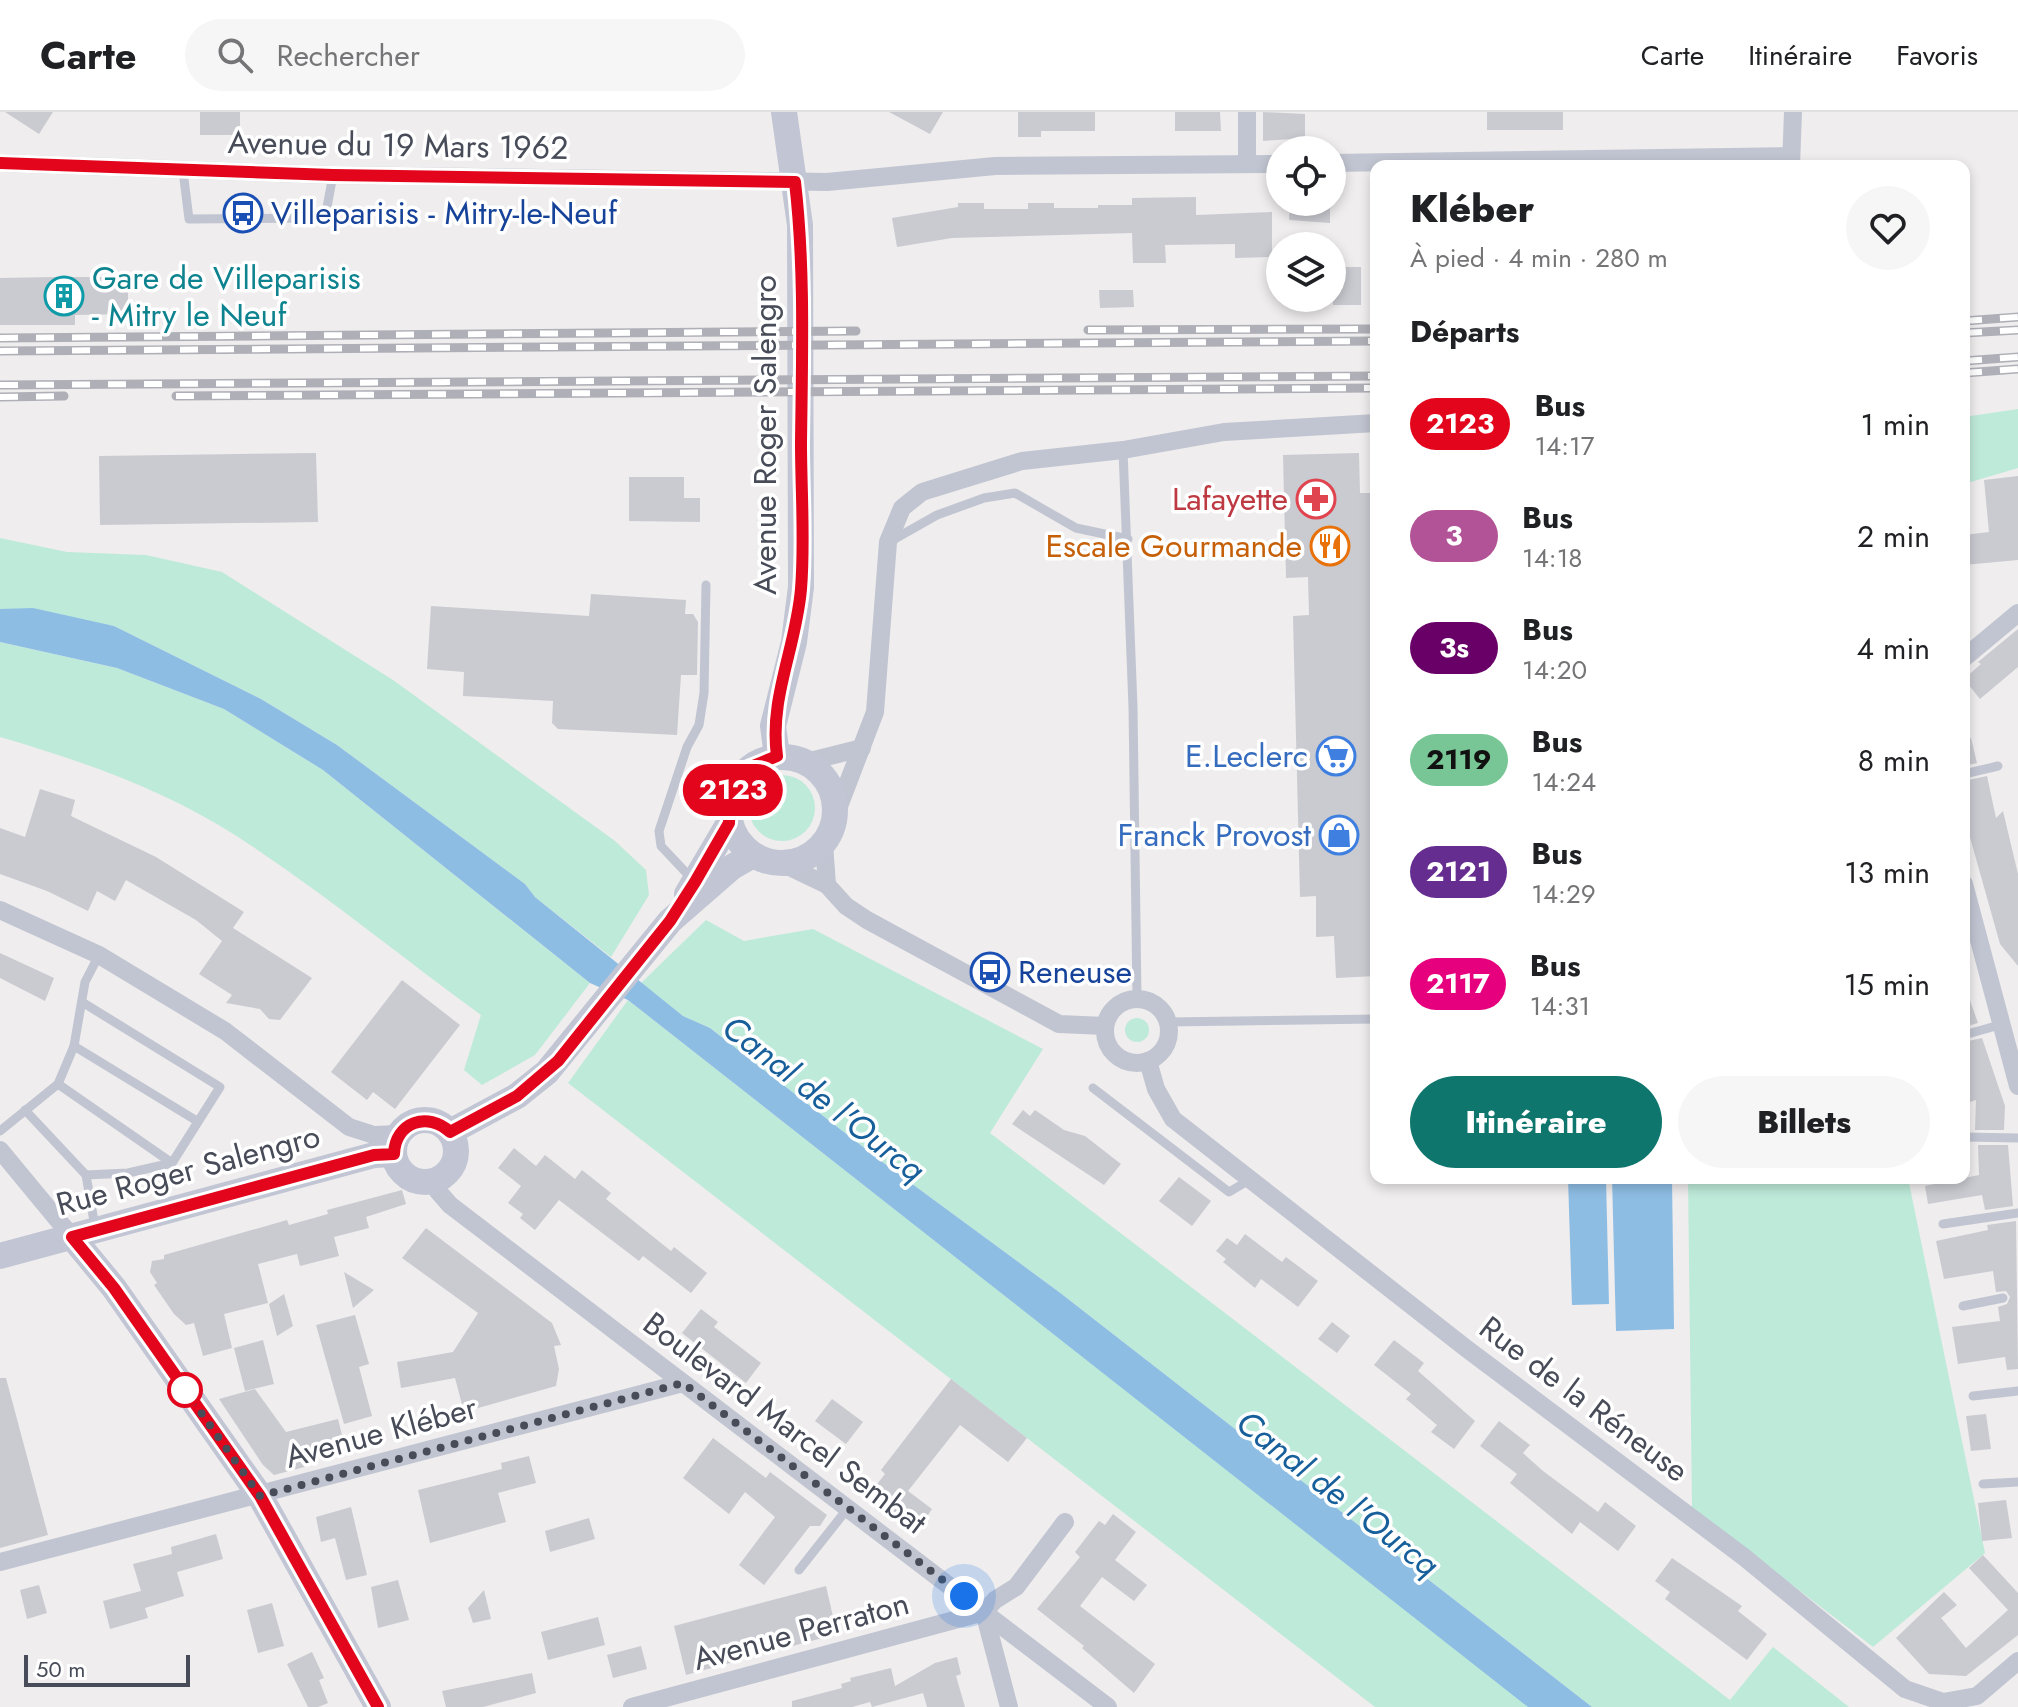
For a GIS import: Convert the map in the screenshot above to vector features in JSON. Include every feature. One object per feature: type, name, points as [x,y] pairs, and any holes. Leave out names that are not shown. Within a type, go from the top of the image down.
[{"type":"street","name":"Avenue Roger Salengro","points":[[777,756],[773,726],[794,642],[801,587],[800,225],[784,112]]},
{"type":"street","points":[[1247,112],[1247,164]]},
{"type":"street","points":[[1791,160],[1793,112]]},
{"type":"street","name":"Avenue du 19 Mars 1962","points":[[0,163],[333,175],[795,182],[827,182],[995,166],[1266,164]]},
{"type":"street","points":[[1346,163],[1370,163]]},
{"type":"street","points":[[827,885],[824,844],[875,712],[888,542],[902,508],[937,485],[1047,456],[1123,450],[1238,431],[1370,423]]},
{"type":"street","points":[[1970,653],[2018,613]]},
{"type":"street","points":[[670,921],[729,823],[730,796],[748,768],[777,756],[806,762],[862,748]]},
{"type":"street","points":[[806,762],[828,781],[836,814]]},
{"type":"street","points":[[729,823],[740,843],[753,855],[781,863],[827,885],[846,906],[867,920],[1059,1024],[1105,1026]]},
{"type":"street","points":[[781,863],[796,862],[824,844]]},
{"type":"street","points":[[450,1132],[517,1096],[558,1061],[645,947],[732,867],[753,855]]},
{"type":"street","points":[[0,910],[99,955],[225,1031],[349,1127],[397,1144]]},
{"type":"street","points":[[1970,913],[1977,946],[2016,1066],[2018,1086]]},
{"type":"street","points":[[1137,998],[1157,1005],[1168,1022],[1168,1041],[1156,1057],[1148,1061],[1137,1063],[1116,1056],[1109,1047],[1105,1026],[1120,1003],[1137,998]]},
{"type":"street","name":"Rue de la Réneuse","points":[[1148,1061],[1156,1089],[1173,1119],[1467,1349],[1744,1557],[1905,1689],[1943,1702],[1977,1696],[2018,1661]]},
{"type":"street","points":[[434,1121],[450,1132],[455,1159],[438,1179],[429,1182],[410,1178],[402,1172],[397,1144],[415,1122],[434,1121]]},
{"type":"street","name":"Rue Roger Salengro","points":[[0,1256],[374,1155],[397,1144]]},
{"type":"street","points":[[0,1150],[84,1234],[114,1288],[260,1496],[378,1707]]},
{"type":"street","name":"Boulevard Marcel Sembat","points":[[438,1179],[437,1190],[450,1205],[1108,1707]]},
{"type":"street","name":"Avenue Kléber","points":[[0,1562],[683,1383]]},
{"type":"street","points":[[1009,1707],[984,1612],[1016,1587],[1065,1522]]},
{"type":"street","name":"Avenue Perraton","points":[[632,1707],[984,1612]]},
{"type":"lane","points":[[183,171],[189,219],[325,218],[333,175]]},
{"type":"lane","points":[[1123,450],[1128,539],[1137,998]]},
{"type":"lane","points":[[888,542],[937,515],[984,498],[1015,493],[1076,528],[1128,539]]},
{"type":"lane","points":[[695,882],[661,846],[659,831],[687,747],[699,725],[704,693],[706,585]]},
{"type":"lane","points":[[1970,773],[1998,766]]},
{"type":"lane","points":[[0,1131],[58,1084],[74,1046],[85,982],[99,955]]},
{"type":"lane","points":[[82,1002],[220,1087],[172,1163],[128,1173],[86,1175]]},
{"type":"lane","points":[[1168,1022],[1370,1019]]},
{"type":"lane","points":[[1970,1033],[2003,1024]]},
{"type":"lane","points":[[74,1046],[197,1121]]},
{"type":"lane","points":[[58,1084],[172,1163]]},
{"type":"lane","points":[[1093,1088],[1229,1192],[1251,1179]]},
{"type":"lane","points":[[25,1110],[86,1175],[84,1234]]},
{"type":"lane","points":[[1970,1137],[2018,1138]]},
{"type":"lane","points":[[1943,1224],[2018,1213]]},
{"type":"lane","points":[[1963,1306],[2003,1298]]},
{"type":"lane","points":[[1973,1396],[2018,1391]]},
{"type":"lane","points":[[1983,1484],[2018,1482]]},
{"type":"lane","points":[[799,1570],[848,1508]]},
{"type":"green space","points":[[2018,409],[2018,468],[1970,482],[1970,416]]},
{"type":"green space","points":[[0,538],[67,552],[146,555],[222,572],[393,680],[615,841],[646,870],[649,895],[611,957],[535,897],[525,884],[337,745],[261,699],[114,626],[0,609]]},
{"type":"green space","points":[[0,642],[117,668],[224,709],[323,770],[590,983],[535,1055],[482,1085],[464,1070],[481,1015],[298,878],[235,835],[151,790],[91,766],[0,737]]},
{"type":"green space","points":[[775,775],[789,775],[801,780],[810,789],[815,808],[813,821],[806,832],[789,841],[775,841],[763,836],[754,827],[749,815],[749,801],[754,789],[763,780]]},
{"type":"green space","points":[[706,920],[744,941],[813,929],[1043,1049],[990,1133],[1730,1700],[1773,1647],[1849,1707],[1592,1707],[1059,1292],[885,1164],[710,1028],[683,1016],[641,983]]},
{"type":"green space","points":[[628,1000],[1529,1707],[1375,1707],[568,1083]]},
{"type":"green space","points":[[1137,1018],[1148,1025],[1149,1030],[1142,1041],[1137,1042],[1126,1035],[1125,1030],[1132,1019]]},
{"type":"green space","points":[[1688,1184],[1909,1184],[1985,1553],[1873,1647],[1692,1508]]},
{"type":"water","points":[[33,608],[114,626],[261,699],[337,745],[525,884],[535,897],[683,1016],[710,1028],[885,1164],[1059,1292],[1592,1707],[1528,1707],[628,1000],[590,983],[323,770],[224,709],[117,668],[0,642],[0,609]]},
{"type":"water","points":[[1568,1184],[1606,1184],[1609,1304],[1572,1305]]},
{"type":"water","points":[[1612,1184],[1672,1184],[1674,1329],[1616,1331]]},
{"type":"building","points":[[5,112],[53,112],[39,134]]},
{"type":"building","points":[[200,112],[240,112],[240,135],[200,135]]},
{"type":"building","points":[[889,112],[943,112],[930,134]]},
{"type":"building","points":[[1018,112],[1095,112],[1095,131],[1041,131],[1041,137],[1018,137]]},
{"type":"building","points":[[1175,112],[1220,112],[1221,131],[1175,131]]},
{"type":"building","points":[[1263,112],[1305,114],[1305,136],[1266,136],[1266,141],[1263,141]]},
{"type":"building","points":[[1487,112],[1563,112],[1563,130],[1487,130]]},
{"type":"building","points":[[1196,197],[1196,215],[1266,212],[1266,216],[1272,216],[1272,232],[1266,232],[1266,257],[1235,258],[1235,244],[1165,245],[1166,263],[1133,263],[1132,233],[952,238],[897,247],[892,218],[958,207],[958,203],[984,203],[984,209],[1028,209],[1028,203],[1054,203],[1054,208],[1098,208],[1098,205],[1132,205],[1132,198]]},
{"type":"building","points":[[1289,216],[1330,216],[1330,223],[1289,220]]},
{"type":"building","points":[[1346,267],[1361,267],[1361,305],[1346,305]]},
{"type":"building","name":"Gare de Villeparisis - Mitry le Neuf","points":[[128,277],[128,314],[75,315],[75,325],[0,325],[0,278]]},
{"type":"building","points":[[1099,290],[1133,290],[1134,307],[1100,308]]},
{"type":"building","points":[[316,453],[318,522],[100,525],[99,456]]},
{"type":"building","name":"E.Leclerc","points":[[1359,453],[1360,493],[1370,493],[1370,976],[1336,978],[1334,936],[1316,937],[1316,896],[1300,897],[1293,616],[1309,615],[1308,577],[1286,578],[1283,455]]},
{"type":"building","points":[[2018,476],[2018,560],[1970,564],[1970,534],[1989,532],[1984,480]]},
{"type":"building","points":[[629,477],[684,477],[684,498],[700,498],[700,522],[629,521]]},
{"type":"building","points":[[591,594],[686,600],[685,614],[693,614],[698,622],[697,675],[681,675],[677,735],[558,729],[552,723],[553,701],[463,696],[464,672],[427,669],[431,606],[589,616]]},
{"type":"building","points":[[2018,629],[2018,667],[1980,699],[1970,686],[1970,674],[1981,664],[1978,662]]},
{"type":"building","points":[[1970,738],[1971,738],[1977,763],[1970,765]]},
{"type":"building","points":[[1987,776],[1996,818],[2003,811],[2018,874],[2018,966],[2000,944],[1970,837],[1970,780]]},
{"type":"building","points":[[40,789],[75,800],[71,816],[156,857],[244,912],[233,928],[312,978],[280,1020],[269,1019],[260,1009],[226,1003],[232,995],[199,974],[222,941],[196,920],[126,880],[115,901],[97,891],[88,911],[47,891],[0,874],[0,828],[25,837]]},
{"type":"building","points":[[0,953],[54,978],[45,1001],[0,978]]},
{"type":"building","points":[[402,980],[460,1025],[395,1109],[373,1092],[367,1100],[331,1072]]},
{"type":"building","points":[[1970,1000],[1978,1023],[1970,1025]]},
{"type":"building","points":[[1982,1038],[2005,1106],[2004,1130],[1975,1130],[1976,1100],[1970,1102],[1970,1041]]},
{"type":"building","points":[[1023,1110],[1030,1116],[1035,1110],[1064,1130],[1085,1136],[1121,1164],[1104,1185],[1012,1124]]},
{"type":"building","points":[[1978,1145],[2008,1145],[2013,1206],[1985,1210],[1982,1195],[1928,1204],[1925,1186],[1970,1184],[1970,1177],[1979,1175]]},
{"type":"building","points":[[514,1148],[536,1166],[545,1155],[575,1179],[582,1170],[611,1193],[606,1199],[671,1251],[674,1247],[707,1273],[691,1293],[643,1256],[639,1261],[559,1200],[535,1230],[520,1218],[523,1214],[508,1203],[521,1186],[498,1168]]},
{"type":"building","points":[[1179,1177],[1211,1201],[1192,1226],[1159,1201]]},
{"type":"building","points":[[402,1190],[406,1204],[366,1217],[369,1228],[334,1237],[339,1256],[300,1266],[297,1254],[258,1264],[268,1303],[224,1314],[232,1348],[203,1356],[194,1323],[186,1325],[174,1314],[154,1285],[157,1283],[150,1272],[152,1261],[164,1259],[164,1255],[287,1220],[289,1225],[328,1214],[327,1210]]},
{"type":"building","points":[[2016,1221],[2018,1369],[2007,1370],[2005,1357],[1958,1364],[1952,1327],[2000,1321],[1998,1307],[2007,1304],[2010,1297],[2006,1291],[1996,1292],[1993,1271],[1944,1279],[1936,1241],[1988,1230],[1987,1225]]},
{"type":"building","points":[[426,1228],[552,1323],[561,1345],[554,1346],[559,1369],[556,1386],[464,1412],[455,1378],[401,1388],[397,1362],[453,1352],[478,1313],[402,1258]]},
{"type":"building","points":[[1245,1234],[1282,1262],[1286,1257],[1318,1281],[1298,1307],[1261,1279],[1255,1288],[1223,1262],[1226,1259],[1216,1251],[1227,1238],[1237,1245]]},
{"type":"building","points":[[344,1272],[374,1290],[353,1308]]},
{"type":"building","points":[[284,1294],[293,1326],[277,1336],[269,1304]]},
{"type":"building","points":[[701,1309],[718,1322],[714,1327],[761,1363],[746,1383],[682,1333]]},
{"type":"building","points":[[355,1315],[369,1364],[359,1367],[372,1416],[344,1424],[316,1325]]},
{"type":"building","points":[[1332,1322],[1350,1336],[1337,1353],[1318,1339]]},
{"type":"building","points":[[263,1340],[274,1384],[245,1391],[234,1348]]},
{"type":"building","points":[[1394,1340],[1424,1363],[1418,1371],[1475,1421],[1454,1449],[1431,1432],[1437,1425],[1406,1399],[1411,1394],[1374,1365]]},
{"type":"building","points":[[0,1378],[6,1378],[48,1535],[0,1548]]},
{"type":"building","points":[[951,1379],[1027,1438],[1008,1462],[960,1425],[908,1491],[932,1509],[915,1535],[866,1498],[885,1474],[881,1470]]},
{"type":"building","points":[[255,1389],[286,1432],[338,1419],[343,1439],[308,1448],[312,1465],[274,1475],[263,1465],[219,1399]]},
{"type":"building","points":[[832,1399],[863,1422],[846,1444],[815,1421]]},
{"type":"building","points":[[1986,1414],[1991,1449],[1971,1451],[1966,1416]]},
{"type":"building","points":[[1499,1421],[1530,1445],[1523,1453],[1543,1471],[1598,1512],[1605,1502],[1636,1526],[1618,1551],[1580,1522],[1572,1534],[1510,1483],[1517,1474],[1480,1446]]},
{"type":"building","points":[[713,1438],[766,1478],[770,1472],[827,1515],[820,1526],[810,1526],[764,1585],[739,1565],[775,1517],[745,1492],[729,1514],[683,1478]]},
{"type":"building","points":[[529,1456],[536,1483],[498,1493],[506,1522],[430,1543],[418,1490],[502,1469],[501,1463]]},
{"type":"building","points":[[2006,1500],[2012,1538],[1982,1541],[1978,1503]]},
{"type":"building","points":[[351,1507],[367,1575],[346,1580],[335,1538],[321,1542],[316,1517]]},
{"type":"building","points":[[1113,1514],[1136,1532],[1115,1560],[1147,1585],[1134,1601],[1102,1577],[1080,1606],[1155,1664],[1134,1693],[1082,1648],[1084,1646],[1037,1609],[1080,1557],[1075,1552],[1099,1521],[1105,1525]]},
{"type":"building","points":[[589,1518],[595,1539],[550,1552],[545,1531]]},
{"type":"building","points":[[216,1534],[223,1559],[177,1572],[184,1596],[145,1608],[148,1618],[110,1629],[103,1601],[141,1591],[133,1564],[172,1554],[171,1547]]},
{"type":"building","points":[[1983,1555],[2018,1593],[2018,1635],[1966,1676],[1929,1674],[1896,1638],[1944,1592],[1957,1605],[1941,1618],[1966,1648],[2008,1610],[1969,1568]]},
{"type":"building","points":[[1672,1558],[1742,1606],[1738,1611],[1767,1634],[1747,1660],[1665,1599],[1670,1592],[1655,1581]]},
{"type":"building","points":[[398,1580],[409,1620],[378,1628],[371,1587]]},
{"type":"building","points":[[39,1585],[47,1613],[27,1619],[20,1590]]},
{"type":"building","points":[[826,1586],[837,1634],[686,1675],[674,1626]]},
{"type":"building","points":[[484,1590],[491,1619],[473,1623],[468,1608]]},
{"type":"building","points":[[272,1603],[284,1646],[258,1653],[247,1610]]},
{"type":"building","points":[[598,1617],[605,1645],[548,1660],[541,1632]]},
{"type":"building","points":[[641,1646],[647,1669],[613,1678],[607,1655]]},
{"type":"building","points":[[312,1652],[324,1678],[319,1680],[328,1703],[318,1707],[308,1707],[287,1664]]},
{"type":"building","points":[[957,1657],[961,1674],[956,1676],[965,1707],[927,1707],[923,1693],[872,1707],[870,1702],[852,1707],[792,1707],[792,1701],[842,1688],[841,1684],[851,1681],[850,1678],[891,1668],[895,1686],[935,1663]]},
{"type":"building","points":[[532,1673],[536,1693],[483,1707],[446,1707],[442,1691]]},
{"type":"railway","points":[[1970,321],[2018,317]]},
{"type":"railway","points":[[1088,330],[1370,329]]},
{"type":"railway","points":[[1970,333],[2018,330]]},
{"type":"railway","points":[[0,338],[856,331]]},
{"type":"railway","points":[[0,351],[1370,341]]},
{"type":"railway","points":[[1970,361],[2018,357]]},
{"type":"railway","points":[[1970,373],[2018,369]]},
{"type":"railway","points":[[0,385],[1370,376]]},
{"type":"railway","points":[[176,396],[1370,388]]},
{"type":"railway","points":[[0,397],[64,396]]},
{"type":"bus line","name":"2123","points":[[0,163],[333,175],[795,182],[800,225],[802,316],[801,587],[794,642],[773,726],[777,756],[748,768],[737,781],[730,796],[729,823],[670,921],[645,947],[558,1061],[517,1096],[487,1114],[450,1132],[434,1121],[415,1122],[406,1127],[396,1140],[394,1154],[374,1155],[72,1237],[114,1288],[260,1496],[378,1707]]},
{"type":"place","name":"Villeparisis - Mitry-le-Neuf","points":[[243,213]]},
{"type":"place","name":"Gare de Villeparisis - Mitry le Neuf","points":[[64,296]]},
{"type":"place","name":"Lafayette","points":[[1316,499]]},
{"type":"place","name":"Escale Gourmande","points":[[1330,546]]},
{"type":"place","name":"E.Leclerc","points":[[1336,756]]},
{"type":"place","name":"Franck Provost","points":[[1339,835]]},
{"type":"place","name":"Reneuse","points":[[990,972]]},
{"type":"route","points":[[185,1390],[260,1496],[683,1383],[964,1596]]},
{"type":"water label","name":"Canal de l'Ourcq","points":[[824,1098]]},
{"type":"water label","name":"Canal de l'Ourcq","points":[[1338,1493]]}]
